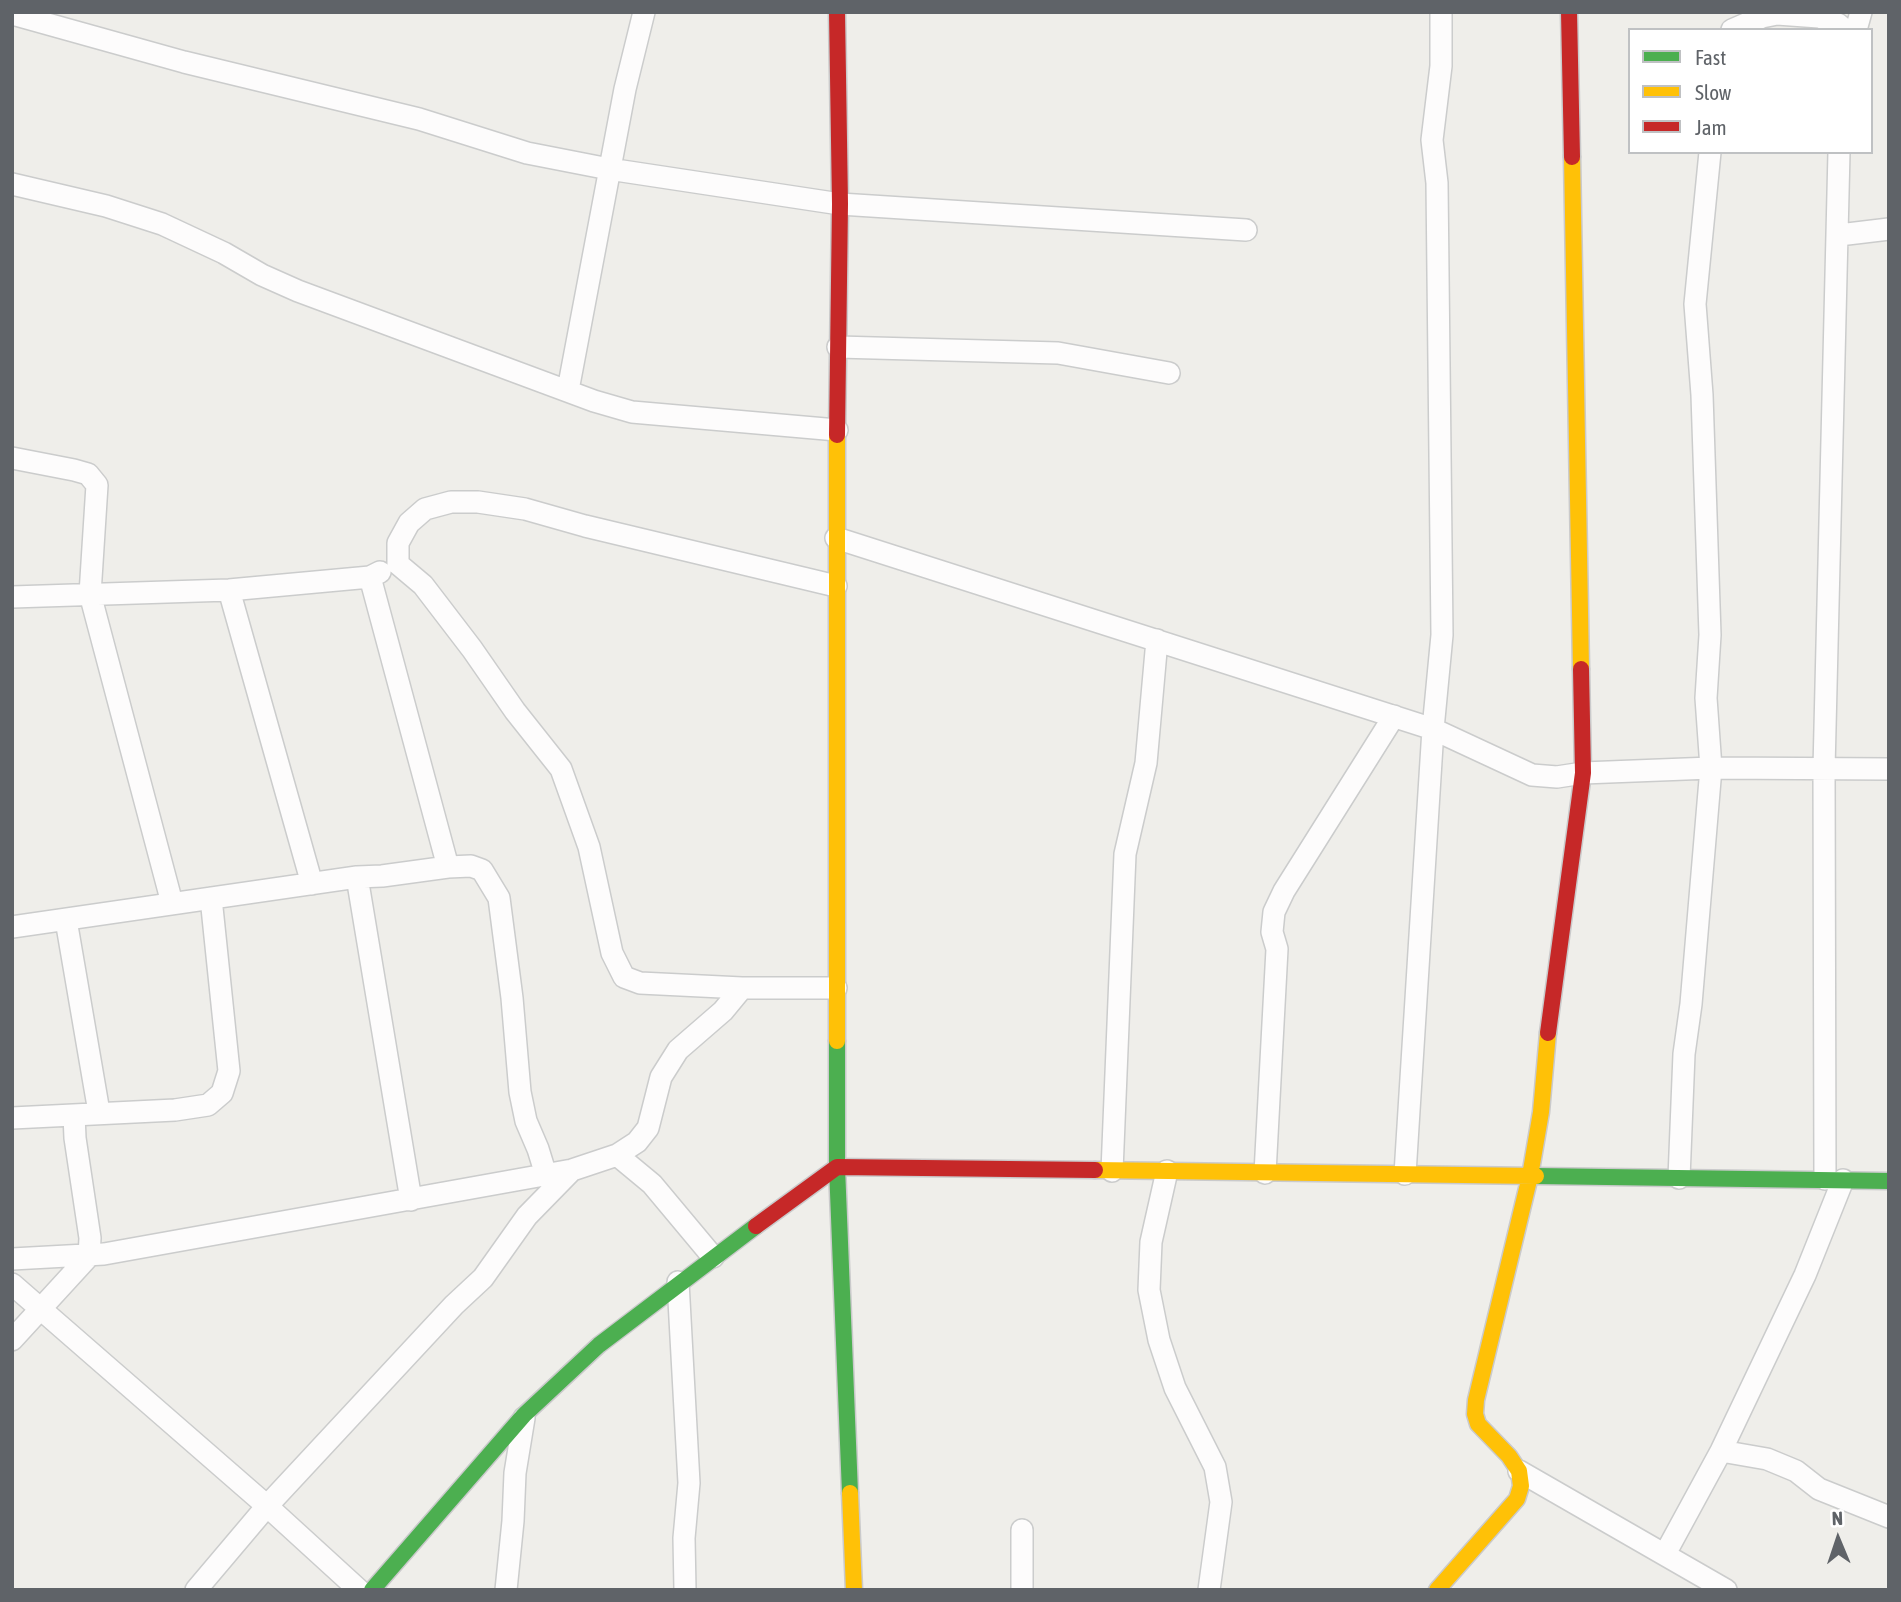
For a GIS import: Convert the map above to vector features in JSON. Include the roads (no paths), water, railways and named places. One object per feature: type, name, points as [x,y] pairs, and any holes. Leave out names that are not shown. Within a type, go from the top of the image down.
[{"type":"street","points":[[568,390],[625,89],[644,12]]},
{"type":"street","points":[[837,12],[840,204],[836,538],[837,1167],[853,1590]]},
{"type":"street","points":[[1405,1174],[1433,729],[1442,635],[1437,183],[1432,141],[1441,66],[1441,12]]},
{"type":"street","points":[[1437,1590],[1517,1499],[1521,1486],[1519,1471],[1509,1456],[1478,1424],[1475,1415],[1476,1400],[1530,1176],[1541,1112],[1548,1028],[1583,773],[1569,12]]},
{"type":"street","points":[[1737,28],[1777,14],[1819,17],[1843,28]]},
{"type":"street","points":[[12,15],[184,62],[419,119],[527,153],[609,169],[840,204],[1246,230]]},
{"type":"street","points":[[1679,1178],[1684,1054],[1691,1004],[1711,768],[1706,698],[1710,635],[1702,395],[1695,304],[1710,154]]},
{"type":"street","points":[[1665,1554],[1721,1451],[1805,1275],[1834,1180],[1824,769],[1839,154]]},
{"type":"street","points":[[12,184],[106,206],[162,224],[298,292],[632,412],[837,430]]},
{"type":"street","points":[[1839,235],[1889,229]]},
{"type":"street","points":[[838,347],[1058,353],[1169,373]]},
{"type":"street","points":[[12,458],[88,474],[97,485],[90,594],[172,903]]},
{"type":"street","points":[[836,586],[525,509],[478,502],[451,502],[425,509],[410,523],[398,542],[398,564],[423,585],[561,769],[589,847],[612,953],[624,977],[640,983],[741,988],[836,988]]},
{"type":"street","points":[[836,538],[1433,729],[1532,775],[1556,777],[1583,773],[1711,768],[1889,769]]},
{"type":"street","points":[[12,597],[229,590],[370,577],[398,564]]},
{"type":"street","points":[[370,577],[448,867]]},
{"type":"street","points":[[229,590],[312,884]]},
{"type":"street","points":[[1112,1171],[1125,853],[1146,763],[1157,639]]},
{"type":"street","points":[[1265,1173],[1277,949],[1272,932],[1274,912],[1284,891],[1394,716]]},
{"type":"street","points":[[12,927],[357,877],[448,867],[471,866],[482,870],[499,898],[511,985],[520,1092],[526,1121],[545,1174]]},
{"type":"street","points":[[357,877],[411,1200]]},
{"type":"street","points":[[12,1118],[175,1110],[208,1105],[222,1093],[229,1071],[211,898]]},
{"type":"street","points":[[66,920],[99,1112]]},
{"type":"street","points":[[12,1259],[89,1256],[572,1170],[617,1155],[637,1142],[648,1128],[661,1077],[678,1050],[723,1011],[741,988]]},
{"type":"street","points":[[12,1340],[89,1256],[90,1238],[74,1115]]},
{"type":"street","points":[[617,1155],[652,1184],[713,1256]]},
{"type":"street","points":[[372,1590],[524,1415],[599,1345],[678,1282],[837,1167],[1889,1181]]},
{"type":"street","points":[[196,1590],[267,1506],[454,1305],[483,1278],[527,1216],[572,1170]]},
{"type":"street","points":[[1167,1171],[1151,1242],[1149,1290],[1158,1340],[1175,1388],[1215,1467],[1221,1502],[1209,1590]]},
{"type":"street","points":[[678,1282],[689,1483],[684,1538],[685,1590]]},
{"type":"street","points":[[12,1284],[267,1506],[359,1590]]},
{"type":"street","points":[[506,1590],[515,1474],[524,1415]]},
{"type":"street","points":[[1721,1451],[1767,1459],[1796,1471],[1819,1489],[1889,1517]]},
{"type":"street","points":[[1519,1471],[1726,1590]]},
{"type":"street","points":[[1022,1530],[1022,1590]]}]
